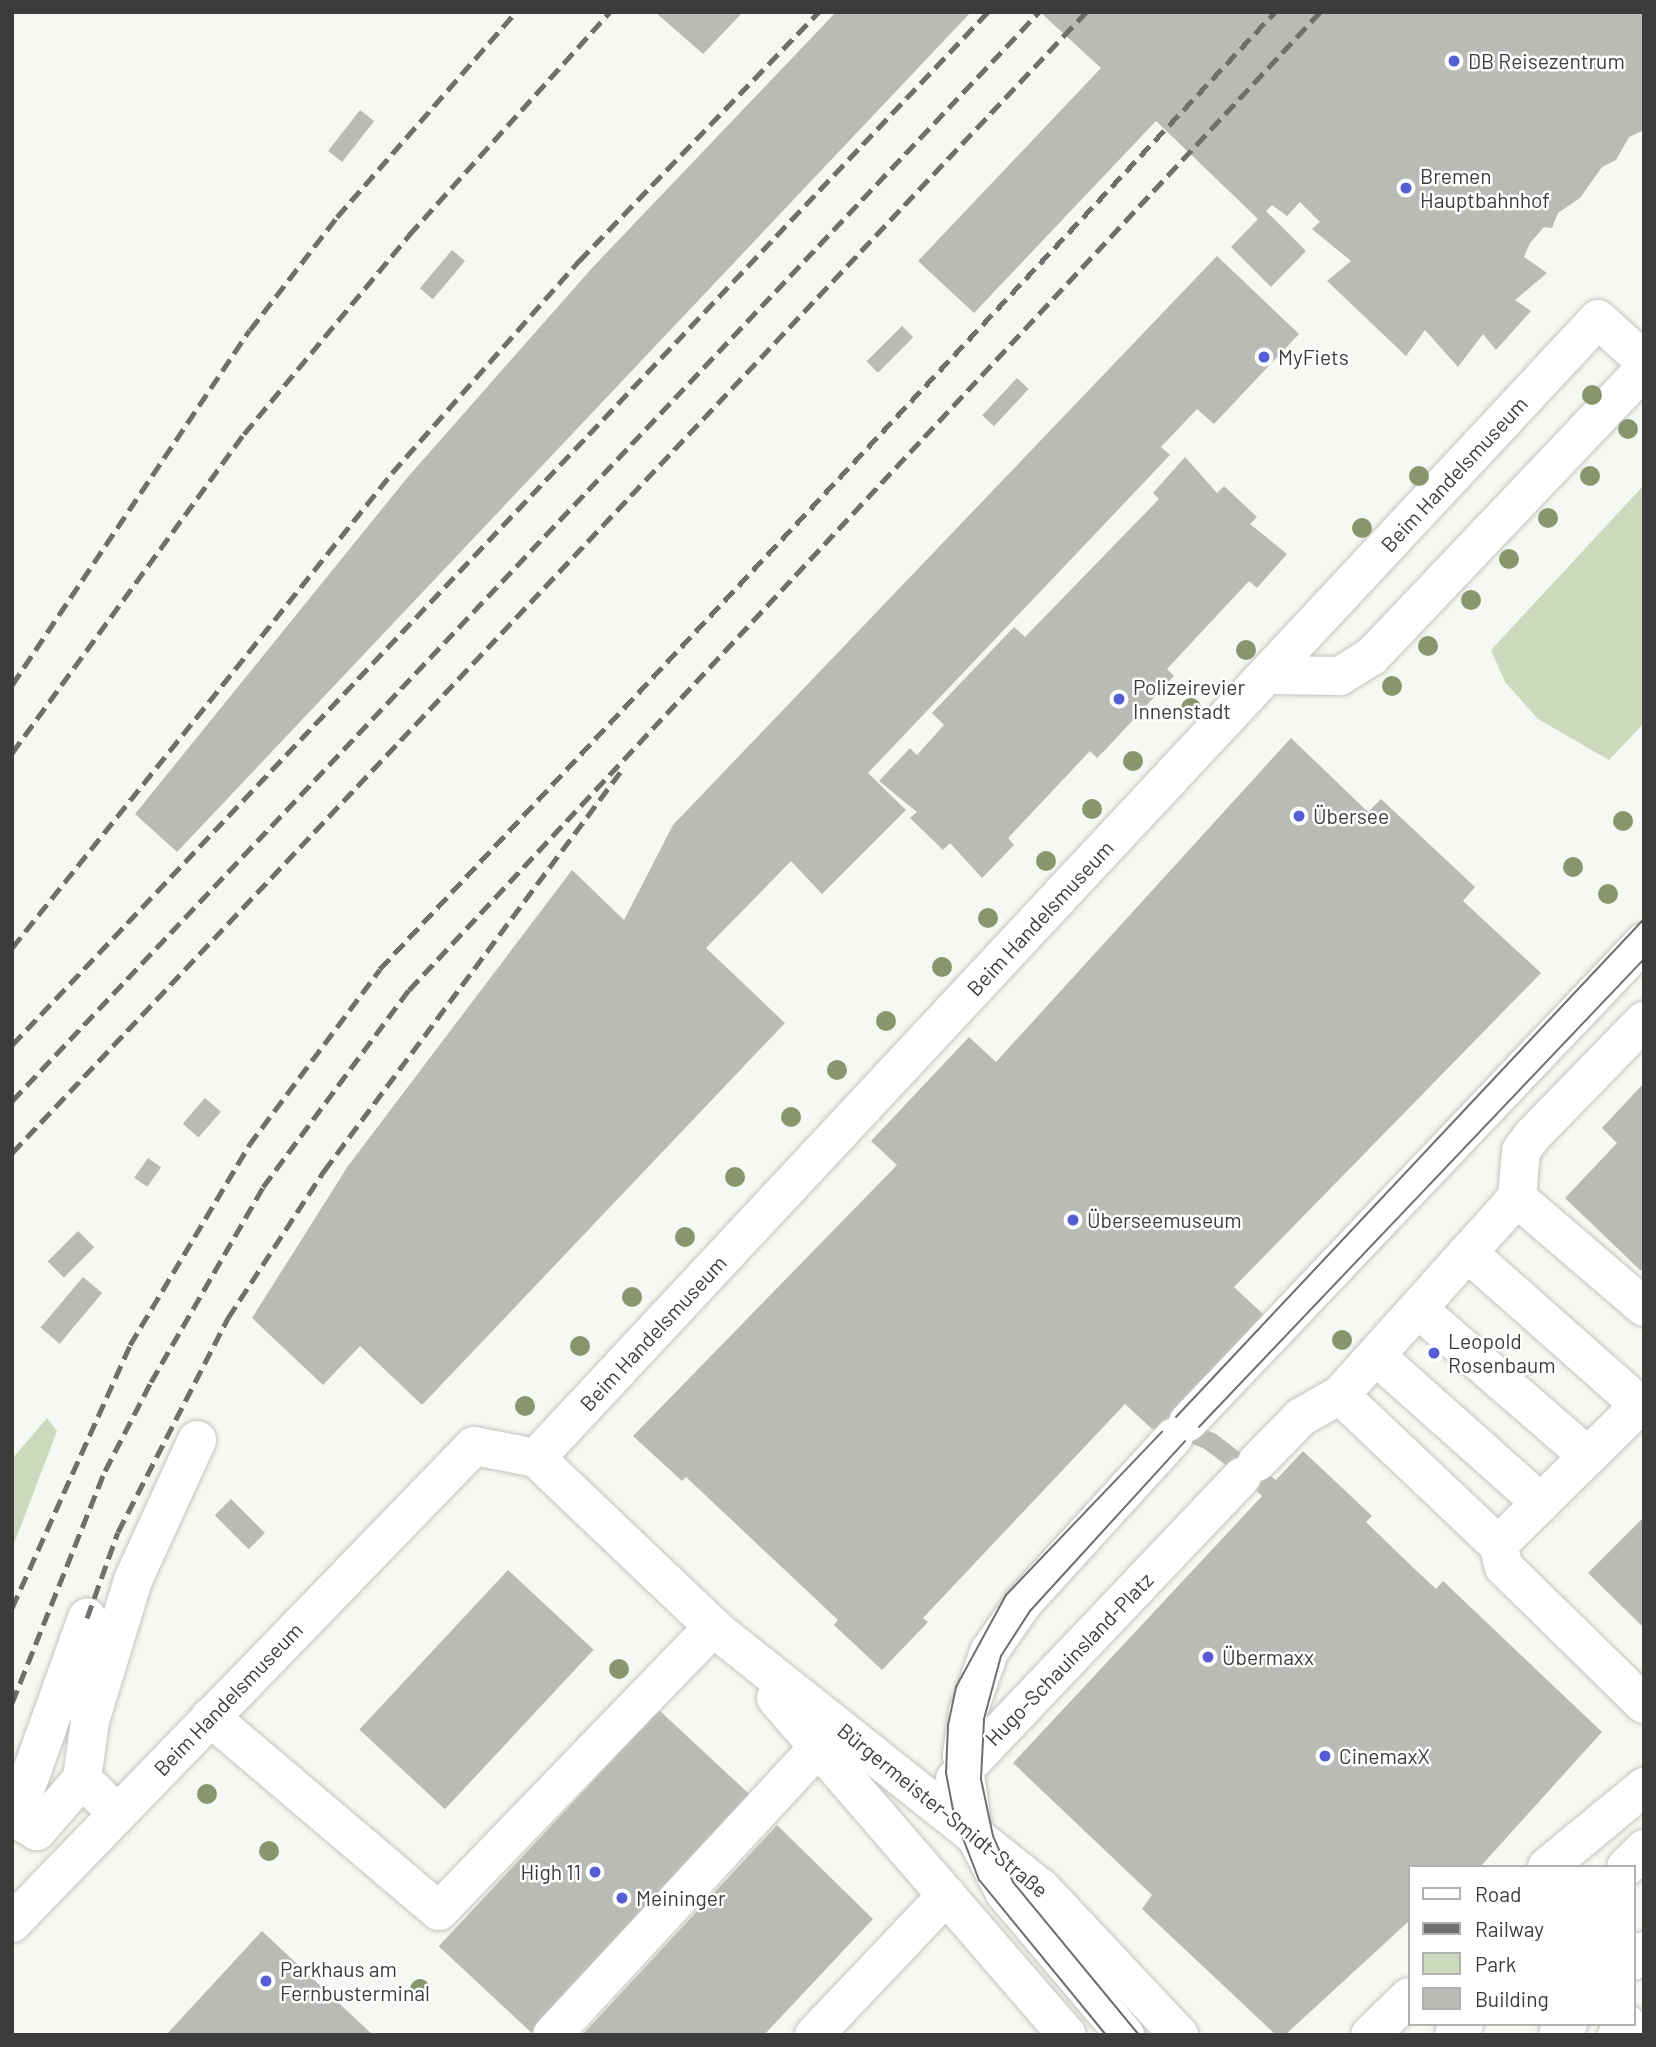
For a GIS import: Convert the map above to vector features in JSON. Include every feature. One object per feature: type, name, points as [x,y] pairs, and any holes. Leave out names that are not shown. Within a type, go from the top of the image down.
[{"type":"main road","name":"Beim Handelsmuseum","points":[[12,1923],[474,1446],[536,1458],[1598,319],[1644,361]]},
{"type":"main road","points":[[1267,675],[1340,676],[1372,656],[1644,369]]},
{"type":"main road","points":[[1125,2035],[1005,1894],[973,1831],[963,1770],[968,1712],[989,1651],[1023,1603],[1181,1429],[1644,942]]},
{"type":"main road","points":[[1644,1021],[1532,1136],[1521,1151],[1517,1198],[1644,1307]]},
{"type":"main road","name":"Hugo-Schauinsland-Platz","points":[[909,1850],[937,1800],[963,1770],[1301,1417],[1340,1395],[1517,1198]]},
{"type":"main road","points":[[1468,1253],[1642,1403],[1498,1545]]},
{"type":"main road","points":[[1418,1309],[1588,1456]]},
{"type":"main road","points":[[1376,1356],[1541,1503]]},
{"type":"main road","points":[[1340,1395],[1498,1545],[1504,1567],[1644,1703]]},
{"type":"main road","points":[[87,1618],[15,1818],[37,1831],[82,1779],[90,1721],[132,1580],[197,1440]]},
{"type":"main road","name":"Bürgermeister-Smidt-Straße","points":[[536,1458],[716,1630],[1067,2035]]},
{"type":"main road","points":[[210,1717],[439,1911],[716,1630]]},
{"type":"main road","name":"Bürgermeister-Smidt-Straße","points":[[716,1630],[937,1800],[1041,1888],[1179,2035]]},
{"type":"main road","points":[[552,2035],[819,1747]]},
{"type":"main road","points":[[82,1779],[118,1814]]},
{"type":"main road","points":[[1549,1865],[1642,1784]]},
{"type":"main road","points":[[1628,1865],[1644,1849]]},
{"type":"main road","name":"Bürgermeister-Smidt-Straße","points":[[1005,1894],[1079,2035]]},
{"type":"main road","points":[[814,2035],[947,1895]]},
{"type":"main road","points":[[1370,2035],[1408,1998]]},
{"type":"green space","points":[[1644,485],[1644,723],[1609,760],[1538,719],[1505,682],[1491,650]]},
{"type":"green space","points":[[47,1418],[57,1431],[12,1549],[12,1459]]},
{"type":"building","points":[[655,12],[743,12],[703,54]]},
{"type":"building","points":[[836,12],[971,12],[177,852],[135,814],[407,478],[592,268]]},
{"type":"building","name":"Bremen Hauptbahnhof","points":[[1040,12],[1644,12],[1644,130],[1629,137],[1616,160],[1602,167],[1580,198],[1558,213],[1552,228],[1544,227],[1530,243],[1524,257],[1547,273],[1515,300],[1531,311],[1496,350],[1483,334],[1458,367],[1425,330],[1406,356],[1327,281],[1351,261],[1312,229],[1320,222],[1300,202],[1287,216],[1272,205],[1266,211],[1306,251],[1271,287],[1231,247],[1258,219],[1156,121],[974,313],[918,261],[1101,68]]},
{"type":"building","points":[[360,110],[374,121],[342,162],[328,151]]},
{"type":"building","points":[[452,250],[465,261],[433,299],[420,288]]},
{"type":"building","points":[[1217,256],[1299,334],[1214,424],[1197,409],[1161,447],[1170,455],[868,773],[906,810],[822,894],[791,861],[706,948],[785,1023],[422,1405],[360,1346],[323,1385],[252,1318],[348,1166],[572,870],[624,920],[673,825]]},
{"type":"building","points":[[902,326],[913,337],[878,373],[867,361]]},
{"type":"building","points":[[1017,378],[1029,389],[994,426],[982,415]]},
{"type":"building","points":[[1185,457],[1217,493],[1224,486],[1257,517],[1250,524],[1287,554],[1257,588],[1249,581],[1167,669],[1174,676],[1097,758],[1090,751],[1008,838],[1014,845],[982,878],[950,843],[943,850],[910,818],[917,812],[879,781],[910,748],[917,755],[944,725],[932,713],[1014,627],[1025,637],[1159,499],[1153,493]]},
{"type":"building","name":"Überseemuseum","points":[[1291,738],[1368,812],[1381,799],[1475,887],[1463,901],[1541,973],[1234,1287],[1265,1316],[1172,1416],[1216,1434],[1276,1480],[1303,1451],[1372,1516],[1366,1522],[1436,1589],[1443,1581],[1602,1732],[1482,1865],[1408,1865],[1408,1922],[1285,2035],[1276,2035],[1142,1909],[1152,1895],[1013,1763],[1262,1496],[1242,1477],[1203,1448],[1151,1428],[1125,1404],[923,1618],[928,1622],[882,1670],[834,1625],[838,1620],[686,1477],[682,1481],[633,1436],[897,1165],[871,1141],[969,1037],[996,1062]]},
{"type":"building","points":[[1644,1083],[1644,1267],[1641,1271],[1565,1198],[1617,1143],[1602,1128]]},
{"type":"building","points":[[205,1098],[221,1112],[199,1137],[183,1124]]},
{"type":"building","points":[[148,1158],[161,1167],[147,1187],[134,1178]]},
{"type":"building","points":[[78,1231],[94,1247],[64,1278],[48,1261]]},
{"type":"building","points":[[83,1277],[102,1293],[60,1344],[41,1328]]},
{"type":"building","points":[[231,1499],[265,1533],[249,1549],[215,1515]]},
{"type":"building","points":[[1644,1517],[1644,1628],[1588,1573]]},
{"type":"building","points":[[508,1570],[594,1650],[445,1809],[359,1729]]},
{"type":"building","name":"High 11","points":[[659,1710],[755,1799],[535,2035],[439,1946]]},
{"type":"building","points":[[777,1825],[873,1919],[764,2035],[582,2035]]},
{"type":"building","name":"Parkhaus am Fernbusterminal","points":[[262,1931],[343,2007],[373,2035],[166,2035]]},
{"type":"tram line","points":[[1176,1417],[1644,919]]},
{"type":"tram line","points":[[1199,1427],[1644,959]]},
{"type":"tram line","points":[[1106,2035],[979,1880],[954,1815],[946,1773],[948,1725],[956,1687],[1006,1595],[1162,1432]]},
{"type":"tram line","points":[[1139,2035],[1013,1882],[993,1836],[981,1779],[984,1719],[1001,1656],[1030,1611],[1185,1441]]},
{"type":"railway","points":[[12,685],[250,330],[337,217],[516,12]]},
{"type":"railway","points":[[12,753],[244,434],[409,235],[610,12]]},
{"type":"railway","points":[[12,948],[392,473],[579,261],[819,12]]},
{"type":"railway","points":[[12,1045],[988,12]]},
{"type":"railway","points":[[12,1101],[1039,12]]},
{"type":"railway","points":[[12,1153],[1086,12]]},
{"type":"railway","points":[[12,1608],[130,1345],[249,1145],[380,969],[1275,12]]},
{"type":"railway","points":[[12,1703],[105,1471],[151,1382],[263,1187],[409,990],[1320,12]]},
{"type":"railway","points":[[87,1618],[118,1532],[228,1318],[324,1171],[620,772]]},
{"type":"place","name":"DB Reisezentrum","points":[[1454,61]]},
{"type":"place","name":"Bremen Hauptbahnhof","points":[[1406,188]]},
{"type":"place","name":"MyFiets","points":[[1264,357]]},
{"type":"place","name":"Polizeirevier Innenstadt","points":[[1119,699]]},
{"type":"place","name":"Übersee","points":[[1299,816]]},
{"type":"place","name":"Überseemuseum","points":[[1073,1220]]},
{"type":"place","name":"Leopold Rosenbaum","points":[[1434,1353]]},
{"type":"place","name":"Übermaxx","points":[[1208,1657]]},
{"type":"place","name":"CinemaxX","points":[[1325,1756]]},
{"type":"place","name":"High 11","points":[[595,1872]]},
{"type":"place","name":"Meininger","points":[[622,1898]]},
{"type":"place","name":"Parkhaus am Fernbusterminal","points":[[266,1981]]}]
